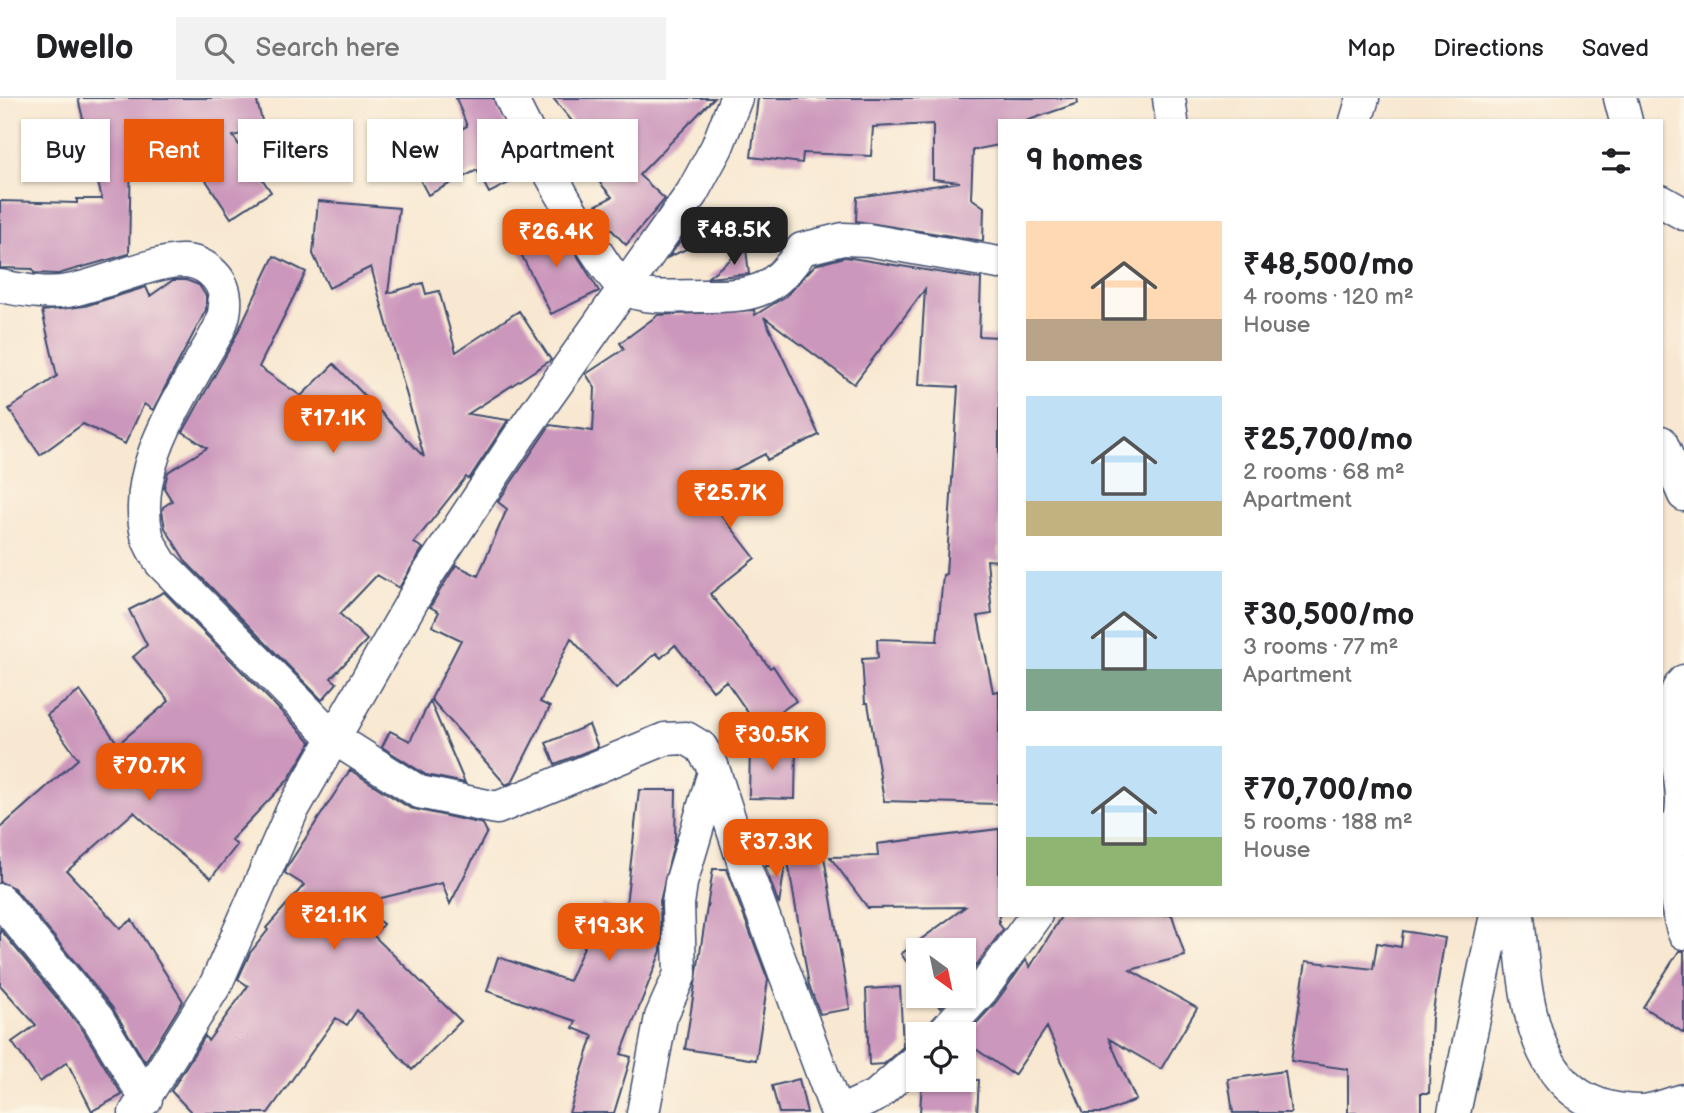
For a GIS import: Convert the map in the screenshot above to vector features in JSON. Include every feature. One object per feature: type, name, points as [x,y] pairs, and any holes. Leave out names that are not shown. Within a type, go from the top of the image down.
[{"type":"street","points":[[511,98],[556,183],[613,278],[635,293],[734,296],[754,293],[786,274],[802,249],[843,239],[868,240],[998,262]]},
{"type":"street","points":[[140,1106],[216,984],[292,811],[426,577],[623,287],[692,193],[717,147],[736,98]]},
{"type":"street","points":[[1168,98],[1172,119]]},
{"type":"street","points":[[1357,119],[1363,98]]},
{"type":"street","points":[[1620,98],[1625,119]]},
{"type":"street","points":[[1663,202],[1684,214]]},
{"type":"street","points":[[0,286],[38,292],[66,291],[181,261],[203,264],[218,278],[225,296],[224,320],[169,418],[154,456],[143,511],[147,538],[161,563],[334,738],[419,792],[497,808],[665,739],[686,738],[701,747],[714,772],[751,885],[837,1113],[877,1095],[906,1069]]},
{"type":"street","points":[[1663,447],[1684,495]]},
{"type":"street","points":[[1684,681],[1678,687],[1671,713],[1683,805],[1677,832],[1665,839],[1676,882],[1676,910],[1684,933]]},
{"type":"street","points":[[643,1113],[661,1017],[680,974],[678,904],[681,883],[714,772]]},
{"type":"street","points":[[0,900],[98,1019],[140,1106]]},
{"type":"street","points":[[953,1022],[981,991],[1035,917]]},
{"type":"street","points":[[1454,1113],[1496,917]]},
{"type":"street","points":[[1518,917],[1525,987],[1540,1051],[1567,1088],[1608,1109],[1645,1111],[1684,1100]]},
{"type":"building","points":[[78,98],[256,98],[262,119],[238,119],[238,135],[233,136],[238,143],[238,182],[264,182],[271,192],[231,218],[207,182],[224,182],[224,119],[124,119],[124,182],[130,182],[129,254],[58,274],[34,273],[33,269],[0,268],[0,201],[77,203],[77,199],[102,199],[98,182],[110,182],[110,119],[83,119]]},
{"type":"building","points":[[456,98],[493,98],[503,119],[477,119],[477,170],[463,177],[463,128],[467,126]]},
{"type":"building","points":[[553,98],[714,98],[639,175],[665,199],[626,245],[591,208],[612,197],[599,182],[638,182],[638,119],[570,119]]},
{"type":"building","points":[[758,98],[1077,98],[1078,103],[1032,119],[998,119],[998,145],[973,150],[971,198],[984,207],[983,241],[856,221],[857,197],[960,182],[933,179],[933,124],[873,127],[871,156],[803,153],[802,163],[751,157]]},
{"type":"building","points":[[421,182],[453,182],[428,195]]},
{"type":"building","points":[[483,182],[511,182],[489,193]]},
{"type":"building","points":[[318,201],[399,208],[388,293],[423,283],[426,294],[439,291],[456,352],[519,311],[551,360],[468,414],[508,420],[469,479],[466,477],[414,543],[423,548],[399,588],[377,575],[340,614],[367,640],[331,678],[337,683],[322,700],[186,562],[165,528],[162,511],[163,507],[172,501],[164,488],[168,472],[207,448],[183,432],[232,344],[274,256],[306,272],[259,367],[301,396],[334,364],[424,457],[371,267],[329,288],[313,254]]},
{"type":"building","points":[[558,224],[599,291],[551,314],[516,244]]},
{"type":"building","points":[[692,224],[708,239],[669,257]]},
{"type":"building","points":[[746,249],[749,274],[707,278],[735,256]]},
{"type":"building","points":[[845,257],[981,279],[979,336],[998,337],[998,561],[987,560],[992,614],[978,616],[993,692],[998,691],[998,804],[884,801],[868,703],[865,703],[862,659],[878,658],[877,639],[937,641],[943,575],[946,574],[958,387],[919,385],[925,289],[854,384],[764,317],[819,435],[767,460],[765,454],[700,487],[755,558],[710,594],[770,668],[773,666],[796,701],[758,727],[726,681],[713,691],[675,645],[661,658],[656,653],[616,689],[571,638],[540,702],[550,707],[512,782],[506,785],[431,699],[461,640],[432,626],[439,612],[430,607],[456,565],[478,576],[507,509],[498,502],[550,425],[593,431],[595,388],[586,374],[624,349],[620,343],[658,315],[754,310],[755,315],[786,296],[815,265]]},
{"type":"building","points":[[173,280],[186,280],[199,285],[206,296],[206,310],[153,410],[144,404],[125,444],[83,424],[40,455],[9,409],[57,376],[42,311],[85,306],[146,287],[150,296]]},
{"type":"building","points":[[164,592],[311,742],[288,780],[231,840],[237,845],[211,878],[134,812],[67,871],[120,928],[132,920],[183,1001],[145,1062],[112,1007],[14,888],[0,882],[0,828],[78,759],[47,715],[80,691],[118,744],[169,701],[133,657],[147,645],[129,610]]},
{"type":"building","points":[[430,701],[465,783],[426,775],[382,747],[390,731],[410,741]]},
{"type":"building","points":[[589,725],[598,747],[555,764],[546,743]]},
{"type":"building","points":[[750,745],[796,746],[795,799],[749,798]]},
{"type":"building","points":[[350,770],[410,808],[483,824],[487,832],[450,904],[442,883],[357,904],[383,924],[374,936],[461,1021],[412,1070],[357,1010],[347,1025],[336,1018],[268,1113],[192,1113],[171,1091],[205,1036],[208,1041],[248,986],[238,979],[250,953],[268,930],[266,928],[304,885],[285,873],[287,867]]},
{"type":"building","points":[[639,790],[676,790],[675,839],[660,901],[661,951],[621,1054],[631,1057],[614,1113],[569,1113],[593,1036],[573,1028],[576,1021],[487,991],[498,957],[569,981],[603,904],[625,914]]},
{"type":"building","points":[[998,829],[998,917],[1003,929],[976,966],[976,938],[923,938],[965,907],[868,908],[830,857],[878,856],[877,844]]},
{"type":"building","points":[[817,852],[818,857],[824,857],[850,1009],[820,1014],[809,985],[787,856]]},
{"type":"building","points":[[785,865],[779,905],[765,866]]},
{"type":"building","points":[[713,869],[726,869],[768,980],[756,1060],[685,1049]]},
{"type":"building","points":[[1061,917],[1173,917],[1185,956],[1130,970],[1197,1008],[1161,1069],[1109,1039],[1136,1100],[1104,1113],[1084,1113],[1047,1027],[1014,1075],[976,1049],[976,1024],[996,1002],[1026,960],[1030,967]]},
{"type":"building","points":[[0,929],[83,1030],[122,1095],[92,1111],[67,1062],[40,1082],[12,1042],[36,1025],[0,985]]},
{"type":"building","points":[[1403,931],[1445,938],[1432,1017],[1429,1093],[1421,1093],[1421,1113],[1348,1113],[1348,1069],[1291,1061],[1306,961],[1373,969],[1377,943],[1401,947]]},
{"type":"building","points":[[1679,951],[1684,951],[1684,1033],[1643,1007]]},
{"type":"building","points":[[900,987],[903,1047],[884,1064],[869,1065],[866,989]]},
{"type":"building","points":[[1285,1071],[1291,1113],[1233,1113],[1228,1079]]},
{"type":"building","points":[[799,1079],[807,1113],[779,1113],[772,1086]]},
{"type":"building","points":[[976,1080],[979,1080],[977,1113],[920,1113],[921,1092],[976,1092]]}]
